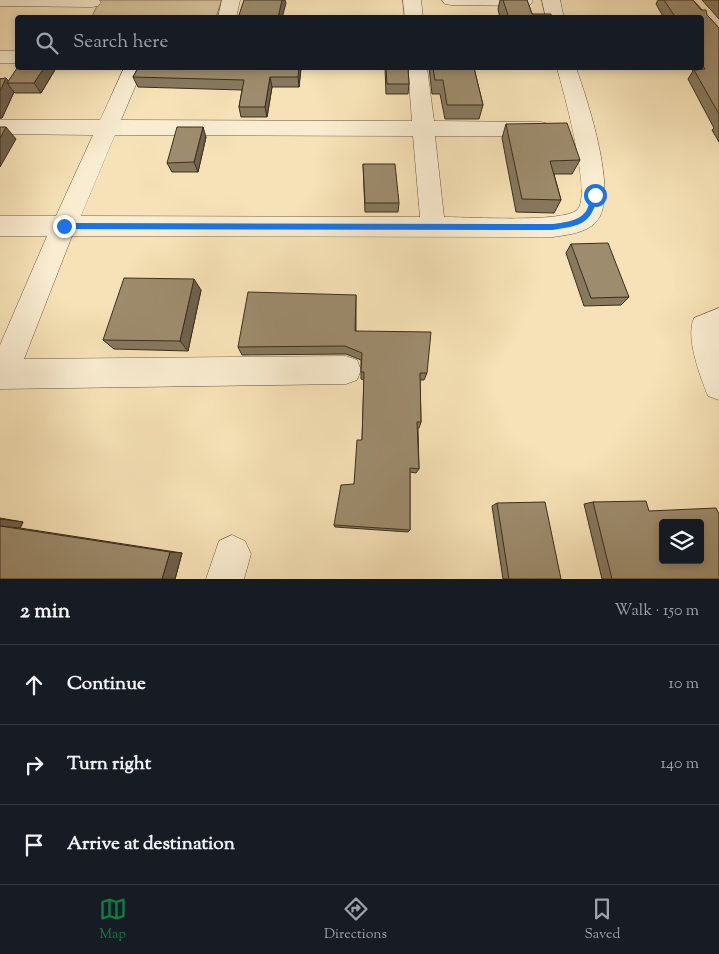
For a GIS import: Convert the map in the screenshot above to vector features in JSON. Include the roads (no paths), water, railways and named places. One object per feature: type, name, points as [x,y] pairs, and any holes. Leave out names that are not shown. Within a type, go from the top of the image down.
[{"type":"street","points":[[228,15],[231,0]]},
{"type":"street","points":[[412,0],[414,15]]},
{"type":"street","points":[[451,0],[524,1]]},
{"type":"street","points":[[551,0],[554,15]]},
{"type":"street","points":[[0,1],[93,1],[86,15]]},
{"type":"street","points":[[0,57],[15,57]]},
{"type":"street","points":[[132,70],[2,374],[346,370]]},
{"type":"street","points":[[418,70],[433,227]]},
{"type":"street","points":[[0,226],[553,227],[576,223],[590,211],[595,195],[592,171],[567,70]]},
{"type":"street","points":[[0,127],[548,129]]},
{"type":"street","points":[[719,321],[704,327],[714,374],[719,385]]}]
